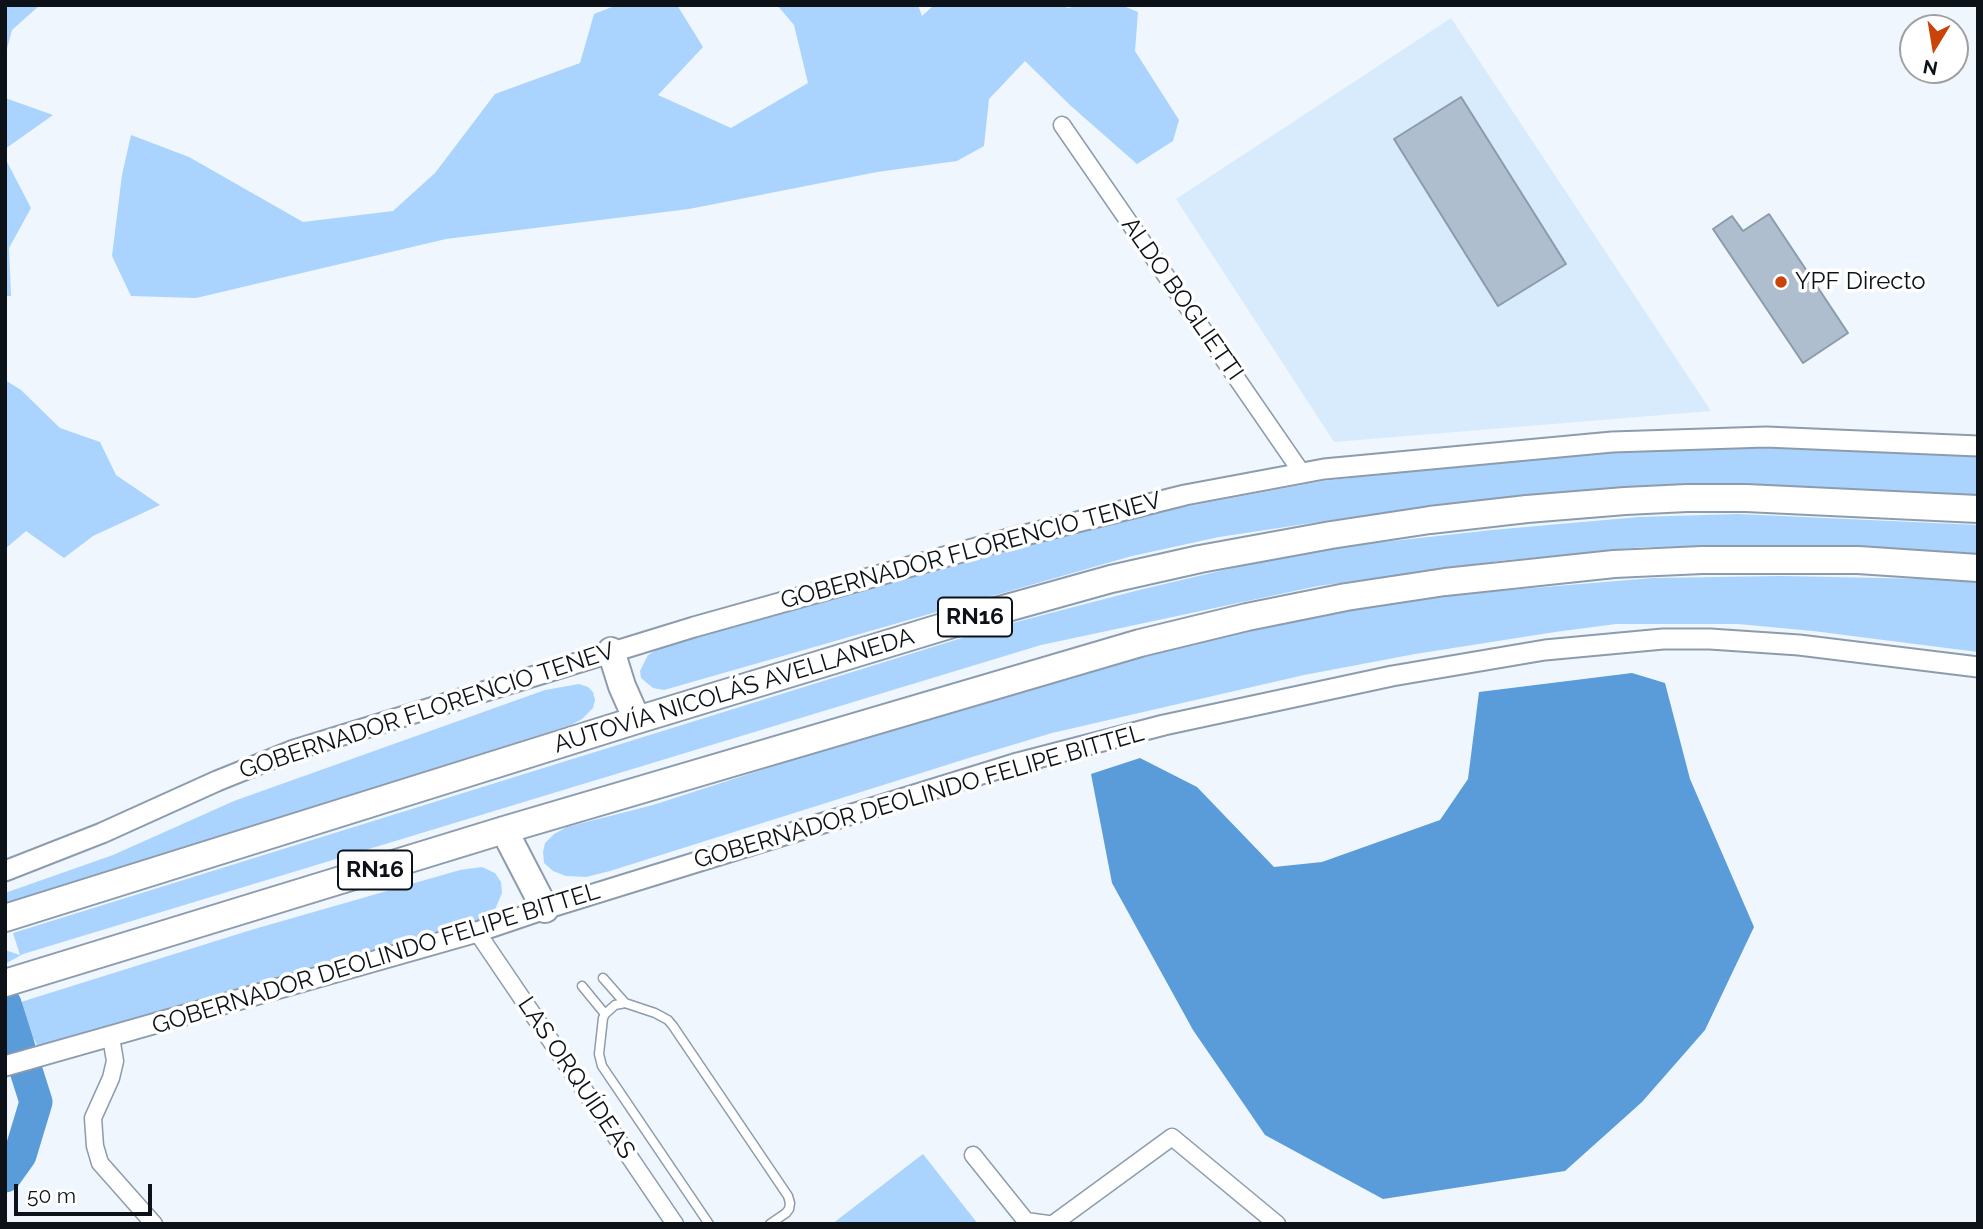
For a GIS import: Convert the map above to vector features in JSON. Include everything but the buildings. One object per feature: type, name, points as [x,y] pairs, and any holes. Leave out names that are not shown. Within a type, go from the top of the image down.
[{"type":"highway","name":"AUTOVÍA NICOLÁS AVELLANEDA","points":[[5,918],[982,615],[1100,581],[1222,554],[1377,527],[1527,509],[1687,498],[1746,498],[1978,509]]},
{"type":"highway","name":"RN16","points":[[10,981],[504,830],[1140,643],[1247,617],[1346,597],[1527,572],[1614,564],[1702,560],[1858,560],[1978,568]]},
{"type":"highway","points":[[611,651],[637,720]]},
{"type":"highway","points":[[504,830],[545,909]]},
{"type":"street","name":"ALDO BOGLIETTI","points":[[1062,125],[1302,473]]},
{"type":"street","name":"GOBERNADOR FLORENCIO TENEV","points":[[5,871],[102,833],[294,750],[611,651],[913,565],[1185,495],[1302,473],[1566,445],[1662,439],[1766,437],[1978,446]]},
{"type":"street","name":"GOBERNADOR DEOLINDO FELIPE BITTEL","points":[[9,1065],[477,932],[1014,764],[1238,708],[1392,676],[1545,650],[1662,639],[1800,645],[1978,667]]},
{"type":"street","name":"LAS ORQUÍDEAS","points":[[477,932],[675,1224]]},
{"type":"street","points":[[111,1037],[115,1061],[111,1078],[93,1118],[95,1146],[100,1163],[154,1224]]},
{"type":"street","points":[[973,1155],[1026,1221],[1050,1224],[1172,1137],[1278,1224]]},
{"type":"lane","points":[[603,978],[625,1003],[662,1016],[673,1026],[788,1196],[789,1209],[770,1224]]},
{"type":"lane","points":[[582,986],[605,1014]]},
{"type":"lane","points":[[625,1003],[615,1005],[605,1014],[599,1054],[602,1066],[709,1224]]},
{"type":"shaded area","points":[[5,5],[40,5],[12,30],[5,56]]},
{"type":"shaded area","points":[[617,5],[677,5],[703,47],[658,95],[731,128],[808,83],[794,25],[777,5],[918,5],[922,16],[934,5],[1064,5],[1067,8],[1121,5],[1138,12],[1135,51],[1179,120],[1173,141],[1137,164],[1025,61],[989,99],[984,146],[957,161],[877,172],[689,209],[446,239],[196,298],[131,296],[112,256],[122,175],[131,135],[189,157],[303,222],[393,211],[435,173],[495,94],[580,63],[594,14]]},
{"type":"shaded area","points":[[1451,18],[1711,411],[1334,442],[1176,199]]},
{"type":"shaded area","points":[[5,98],[53,115],[5,149]]},
{"type":"shaded area","points":[[5,158],[31,208],[9,248],[11,296],[5,296]]},
{"type":"shaded area","points":[[5,380],[21,390],[60,428],[100,442],[116,475],[160,505],[93,536],[64,558],[26,531],[5,549]]},
{"type":"shaded area","points":[[1774,446],[1978,457],[1978,497],[1742,486],[1639,486],[1538,494],[1365,515],[1219,537],[1132,556],[664,690],[653,688],[641,678],[640,671],[648,655],[692,636],[1093,528],[1178,508],[1323,481],[1438,468],[1619,450]]},
{"type":"shaded area","points":[[1738,514],[1978,525],[1978,554],[1888,548],[1644,547],[1499,561],[1318,586],[1041,645],[23,954],[5,964],[5,950],[20,955],[13,933],[997,627],[1139,590],[1258,562],[1365,544],[1639,517]]},
{"type":"shaded area","points":[[1782,576],[1978,580],[1978,652],[1738,624],[1616,624],[1555,632],[1304,675],[1052,733],[586,877],[566,876],[553,871],[544,863],[545,843],[567,827],[653,805],[990,696],[1219,636],[1362,606],[1461,594],[1653,578]]},
{"type":"shaded area","points":[[1632,673],[1665,683],[1690,779],[1754,927],[1705,1030],[1642,1102],[1565,1171],[1383,1199],[1265,1135],[1193,1030],[1112,883],[1091,774],[1140,758],[1197,787],[1274,867],[1322,862],[1440,820],[1468,779],[1479,692]]},
{"type":"shaded area","points":[[579,684],[593,692],[595,700],[593,708],[571,725],[5,905],[5,893],[113,855],[234,801],[545,690]]},
{"type":"shaded area","points":[[482,867],[495,873],[501,882],[502,893],[494,912],[466,927],[39,1049],[34,1039],[5,1047],[5,1007],[251,930],[460,870]]},
{"type":"shaded area","points":[[923,1154],[978,1224],[832,1224]]},
{"type":"waterway","points":[[5,1004],[36,1102],[20,1155],[5,1176]]},
{"type":"waterway","points":[[5,1041],[15,1038]]},
{"type":"place","name":"YPF Directo","points":[[1781,282]]}]
